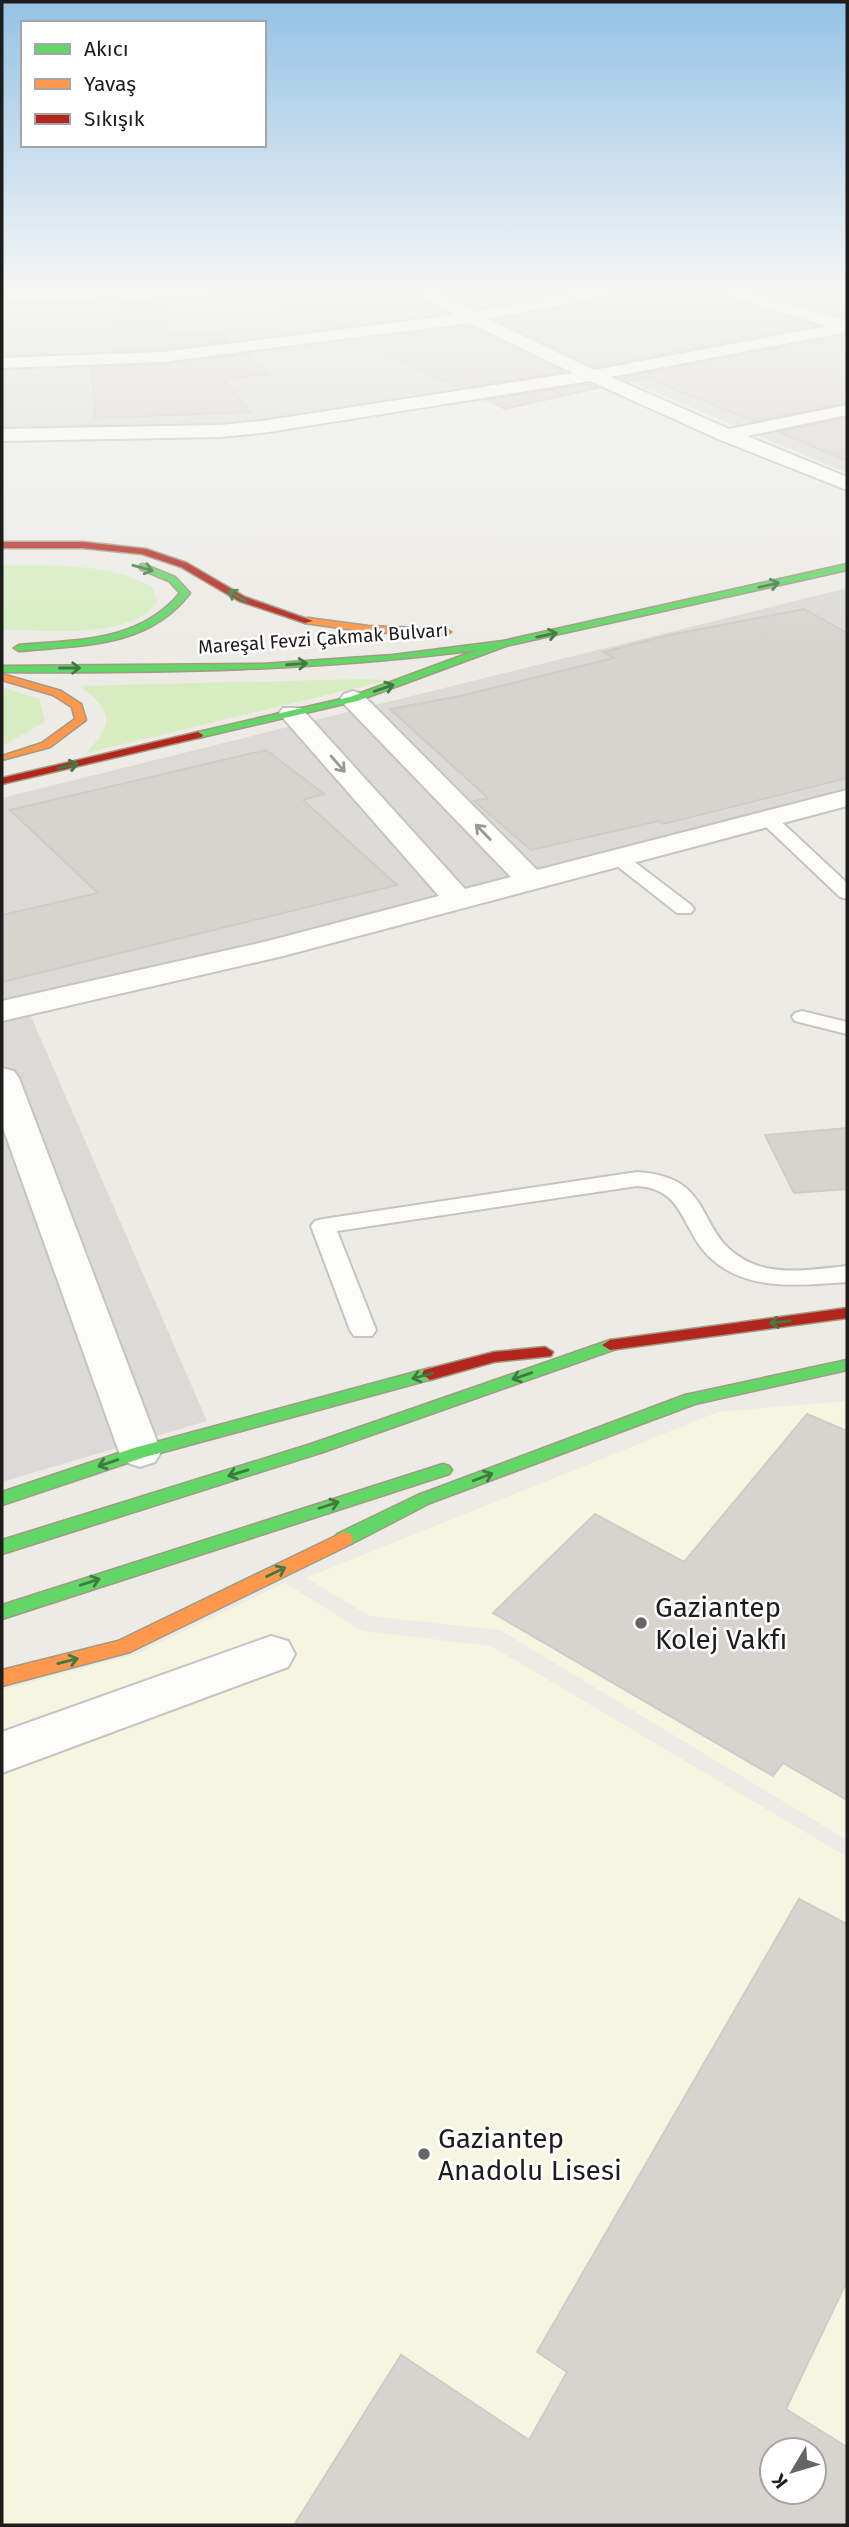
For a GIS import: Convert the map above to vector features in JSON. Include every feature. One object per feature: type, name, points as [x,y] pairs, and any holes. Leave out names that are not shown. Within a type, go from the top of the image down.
[{"type":"main road","name":"Mareşal Fevzi Çakmak Bulvarı","points":[[2,545],[125,548],[160,555],[188,565],[239,598],[278,615],[320,625],[376,631],[452,631],[348,642]]},
{"type":"main road","points":[[2,558],[79,560],[146,568],[173,579],[185,593],[180,607],[168,618],[141,630],[19,649]]},
{"type":"main road","name":"Mareşal Fevzi Çakmak Bulvarı","points":[[2,669],[264,667],[393,658],[503,644],[847,567]]},
{"type":"main road","points":[[2,781],[353,699],[503,644]]},
{"type":"main road","points":[[2,649],[142,647]]},
{"type":"main road","points":[[2,677],[57,693],[78,706],[81,720],[66,736],[33,751],[2,759]]},
{"type":"main road","points":[[2,1499],[140,1452],[494,1357],[610,1345],[847,1313]]},
{"type":"main road","points":[[2,1547],[317,1448],[610,1345]]},
{"type":"main road","points":[[494,1455],[691,1399],[847,1365]]},
{"type":"main road","points":[[2,1678],[123,1647],[424,1499],[691,1399]]},
{"type":"main road","points":[[2,1612],[455,1466]]},
{"type":"street","points":[[2,435],[220,431],[375,409]]},
{"type":"street","points":[[669,409],[725,435],[847,484]]},
{"type":"street","points":[[725,435],[847,410]]},
{"type":"street","points":[[353,699],[531,881]]},
{"type":"street","points":[[292,713],[458,900]]},
{"type":"street","points":[[2,1012],[272,948],[847,799]]},
{"type":"street","points":[[2,1078],[140,1452]]},
{"type":"street","points":[[2,1753],[271,1654]]},
{"type":"lane","points":[[768,819],[847,893]]},
{"type":"lane","points":[[618,858],[684,909]]},
{"type":"lane","points":[[802,1017],[847,1028]]},
{"type":"lane","points":[[363,1330],[323,1226],[637,1179],[663,1181],[680,1190],[714,1249],[736,1265],[770,1276],[789,1278],[847,1274]]},
{"type":"shaded area","points":[[2,409],[422,409],[422,409],[2,440]]},
{"type":"shaded area","points":[[695,409],[847,409],[847,473]]},
{"type":"shaded area","points":[[847,588],[847,791],[29,1012],[207,1421],[2,1482],[2,798]]},
{"type":"shaded area","name":"Gaziantep Kolej Vakfı","points":[[847,1401],[847,1840],[500,1630],[370,1616],[306,1578],[718,1412]]},
{"type":"shaded area","name":"Gaziantep Anadolu Lisesi","points":[[285,1583],[362,1631],[491,1646],[847,1857],[847,2525],[2,2525],[2,1690],[136,1654]]},
{"type":"green space","points":[[2,565],[79,567],[117,573],[153,587],[157,603],[144,615],[106,628],[62,631],[2,630]]},
{"type":"green space","points":[[389,680],[86,753],[102,733],[106,718],[99,703],[80,686]]},
{"type":"green space","points":[[2,687],[39,699],[45,722],[2,746]]},
{"type":"building","points":[[94,409],[247,409],[250,412],[95,418]]},
{"type":"building","points":[[724,409],[816,409],[753,421]]},
{"type":"building","points":[[847,418],[847,461],[779,432]]},
{"type":"building","points":[[804,609],[847,633],[847,778],[663,824],[659,821],[531,850],[474,801],[488,798],[390,709],[460,696],[614,658],[603,652],[665,636]]},
{"type":"building","points":[[266,750],[324,794],[303,800],[397,885],[2,982],[2,915],[98,893],[10,810]]},
{"type":"building","points":[[847,1128],[847,1189],[794,1193],[765,1135]]},
{"type":"building","points":[[807,1414],[847,1431],[847,1800],[783,1763],[773,1776],[493,1613],[595,1514],[684,1562]]},
{"type":"building","points":[[799,1899],[847,1924],[847,2281],[786,2409],[847,2447],[847,2525],[294,2525],[401,2355],[529,2440],[567,2372],[537,2352]]},
{"type":"traffic: fast","points":[[19,648],[111,638],[153,623],[171,610],[185,593],[172,579],[143,567]]},
{"type":"traffic: fast","points":[[2,669],[263,667],[393,658],[503,644],[847,567]]},
{"type":"traffic: fast","points":[[198,735],[353,699],[503,644]]},
{"type":"traffic: fast","points":[[2,1547],[317,1448],[610,1345]]},
{"type":"traffic: fast","points":[[691,1399],[847,1365]]},
{"type":"traffic: fast","points":[[2,1499],[140,1452],[430,1374]]},
{"type":"traffic: fast","points":[[344,1539],[424,1499],[691,1399]]},
{"type":"traffic: fast","points":[[2,1612],[443,1470]]},
{"type":"traffic: slow","points":[[308,621],[368,629],[446,632]]},
{"type":"traffic: slow","points":[[2,677],[57,693],[77,706],[81,720],[46,745],[5,758]]},
{"type":"traffic: slow","points":[[2,1678],[123,1647],[344,1539]]},
{"type":"traffic: jam","points":[[2,545],[83,545],[143,551],[184,565],[242,599],[308,621]]},
{"type":"traffic: jam","points":[[2,781],[198,735]]},
{"type":"traffic: jam","points":[[610,1345],[847,1313]]},
{"type":"traffic: jam","points":[[430,1374],[494,1357],[545,1352]]},
{"type":"place","name":"Gaziantep Kolej Vakfı","points":[[641,1623]]},
{"type":"place","name":"Gaziantep Anadolu Lisesi","points":[[424,2154]]}]
